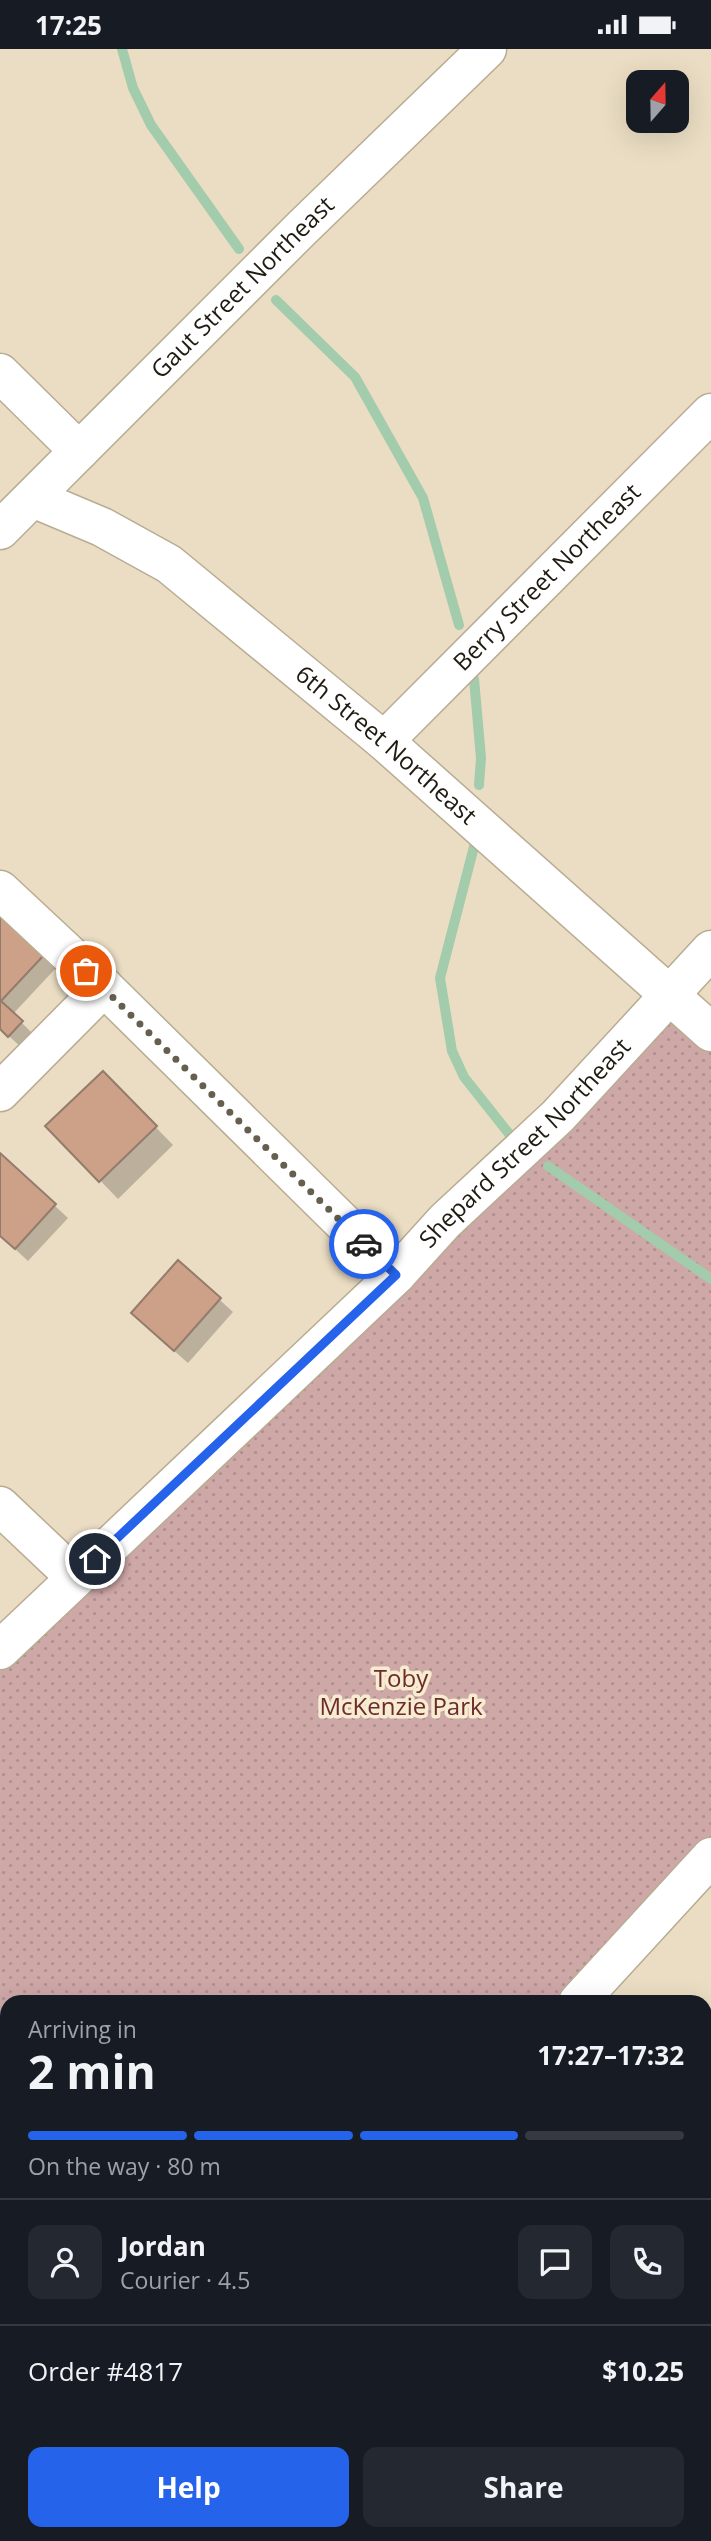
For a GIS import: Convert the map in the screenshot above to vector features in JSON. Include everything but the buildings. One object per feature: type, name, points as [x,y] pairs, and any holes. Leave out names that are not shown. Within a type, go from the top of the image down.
[{"type":"street","name":"Gaut Street Northeast","points":[[0,530],[487,49]]},
{"type":"street","points":[[0,373],[79,451]]},
{"type":"street","name":"Berry Street Northeast","points":[[384,741],[711,413]]},
{"type":"street","name":"6th Street Northeast","points":[[33,498],[102,527],[169,564],[384,741],[711,1032]]},
{"type":"street","points":[[0,890],[104,987],[396,1275]]},
{"type":"street","name":"Shepard Street Northeast","points":[[0,1650],[396,1275],[445,1221],[558,1116],[711,950]]},
{"type":"street","points":[[0,1092],[104,987]]},
{"type":"street","points":[[0,1506],[75,1577]]},
{"type":"street","points":[[584,1995],[711,1857]]},
{"type":"green space","name":"Toby McKenzie Park","points":[[668,995],[711,1032],[711,1857],[584,1995],[0,1995],[0,1651]]},
{"type":"waterway","points":[[122,49],[133,88],[151,125],[239,249]]},
{"type":"waterway","points":[[276,300],[355,377],[423,498],[459,625]]},
{"type":"waterway","points":[[474,679],[481,758],[479,785]]},
{"type":"waterway","points":[[476,839],[440,978],[452,1051],[464,1077],[518,1145]]},
{"type":"waterway","points":[[548,1166],[711,1279]]},
{"type":"way so far","points":[[86,971],[364,1244]]},
{"type":"route","points":[[95,1559],[234,1431],[396,1275],[364,1244]]}]
